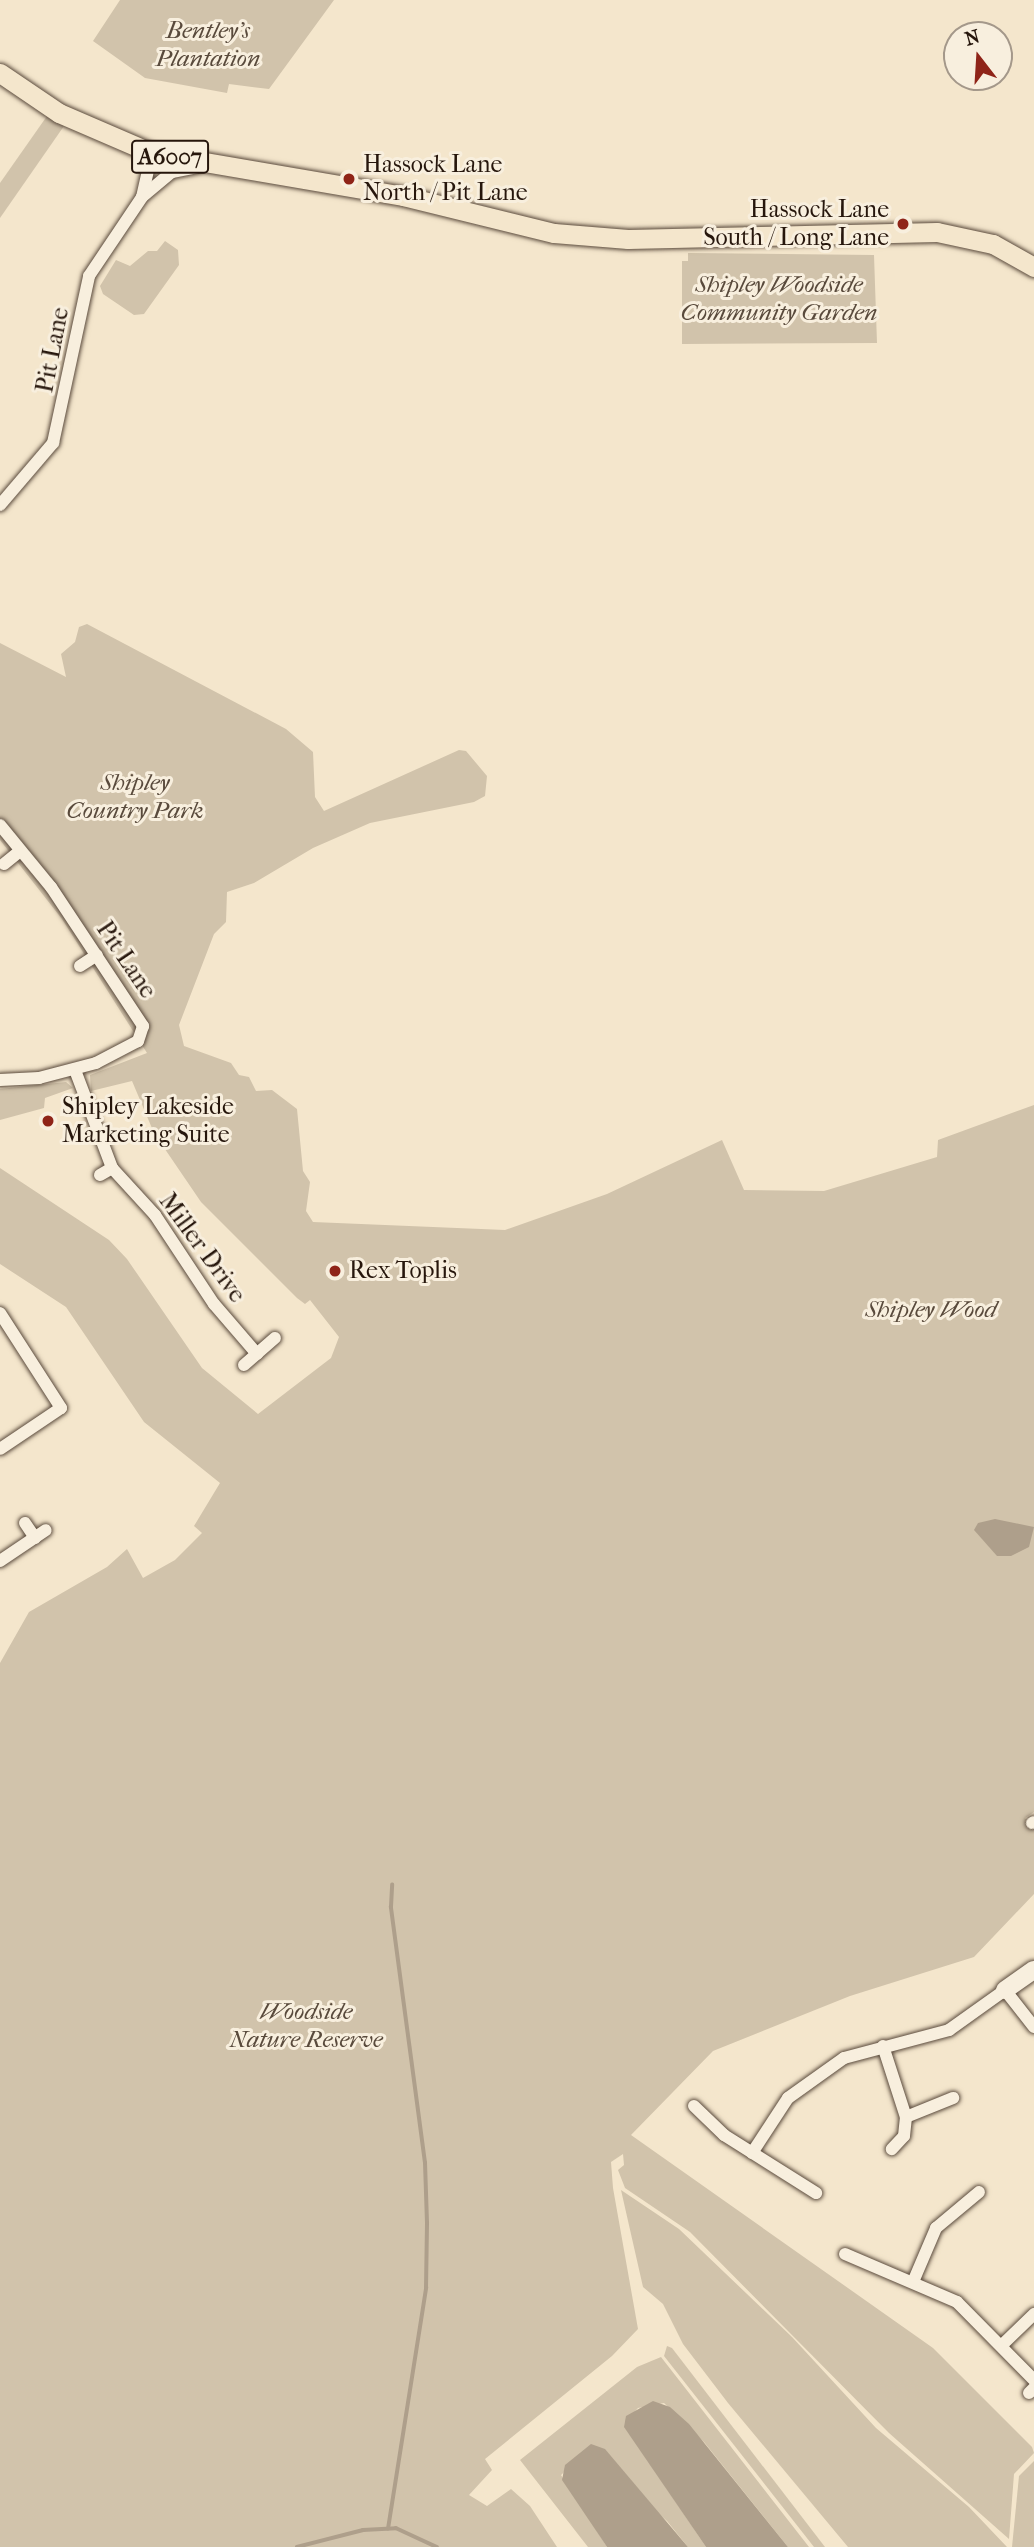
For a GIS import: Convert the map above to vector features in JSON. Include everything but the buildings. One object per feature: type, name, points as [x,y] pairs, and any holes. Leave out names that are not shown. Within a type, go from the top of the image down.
[{"type":"main road","name":"A6007","points":[[0,73],[59,113],[152,152],[212,165],[359,188],[536,230],[590,238],[946,233],[1001,246],[1034,267]]},
{"type":"street","name":"Pit Lane","points":[[142,197],[152,152]]},
{"type":"street","name":"Pit Lane","points":[[0,505],[54,443],[89,276],[142,197],[172,172],[212,165]]},
{"type":"street","name":"Pit Lane","points":[[0,825],[139,1016],[142,1033],[124,1050],[75,1070],[0,1080]]},
{"type":"street","points":[[4,864],[20,851]]},
{"type":"street","points":[[80,966],[97,955]]},
{"type":"street","name":"Miller Drive","points":[[75,1070],[113,1168],[151,1210],[214,1304],[257,1353]]},
{"type":"street","points":[[100,1175],[113,1168]]},
{"type":"street","points":[[0,1313],[61,1408],[0,1449]]},
{"type":"street","points":[[244,1365],[275,1338]]},
{"type":"street","points":[[0,1561],[41,1534],[25,1523]]},
{"type":"street","points":[[752,2153],[778,2111],[810,2078],[844,2058],[949,2030],[1034,1970]]},
{"type":"street","points":[[1005,1990],[1034,2027]]},
{"type":"street","points":[[883,2046],[906,2117],[904,2136],[892,2149]]},
{"type":"street","points":[[906,2117],[953,2098]]},
{"type":"street","points":[[694,2106],[711,2123],[752,2153],[785,2182],[816,2193]]},
{"type":"street","points":[[711,2123],[720,2113]]},
{"type":"street","points":[[913,2282],[936,2228],[979,2193]]},
{"type":"street","points":[[845,2254],[864,2265],[913,2282],[957,2302],[1034,2380]]},
{"type":"street","points":[[858,2278],[864,2265]]},
{"type":"street","points":[[1002,2345],[1034,2314]]},
{"type":"green space","name":"Bentley's Plantation","points":[[120,0],[334,0],[269,89],[229,84],[227,93],[145,78],[93,41]]},
{"type":"green space","points":[[47,116],[64,126],[0,218],[0,183]]},
{"type":"green space","points":[[165,241],[178,250],[179,265],[144,314],[134,315],[103,294],[100,286],[116,260],[130,266],[148,251],[157,251]]},
{"type":"green space","name":"Shipley Woodside Community Garden","points":[[688,253],[874,255],[877,343],[682,344],[682,261],[688,261]]},
{"type":"green space","name":"Woodside Nature Reserve","points":[[87,624],[286,729],[313,752],[315,797],[324,811],[459,750],[466,751],[487,776],[485,796],[474,802],[370,823],[313,848],[254,883],[227,892],[226,922],[214,934],[179,1025],[184,1046],[231,1063],[239,1075],[249,1077],[256,1091],[272,1090],[297,1109],[303,1171],[310,1182],[306,1211],[313,1222],[505,1230],[607,1194],[722,1140],[744,1190],[824,1191],[937,1157],[938,1140],[1034,1105],[1034,1812],[1025,1818],[1034,1829],[1034,1894],[974,1957],[850,1996],[713,2051],[631,2135],[933,2348],[1032,2447],[1034,2453],[1014,2474],[1009,2539],[889,2433],[690,2232],[625,2188],[618,2170],[624,2165],[623,2154],[611,2162],[613,2188],[638,2329],[612,2356],[485,2459],[492,2470],[469,2495],[487,2506],[511,2489],[530,2506],[557,2547],[0,2547],[0,1663],[29,1612],[107,1567],[127,1549],[143,1578],[175,1560],[202,1533],[194,1526],[220,1483],[144,1422],[66,1307],[0,1264],[0,1168],[109,1240],[127,1259],[202,1368],[258,1414],[331,1358],[339,1337],[310,1300],[305,1304],[297,1298],[201,1202],[154,1133],[132,1081],[91,1091],[90,1075],[147,1053],[62,919],[0,840],[0,643],[66,677],[61,654],[75,642],[79,627]]},
{"type":"green space","points":[[66,1082],[73,1088],[45,1098],[44,1108],[0,1120],[0,1089]]},
{"type":"green space","points":[[621,2190],[679,2229],[792,2337],[876,2428],[969,2507],[1007,2547],[848,2547],[728,2403],[683,2344],[663,2304],[643,2287]]},
{"type":"green space","points":[[667,2346],[672,2348],[825,2547],[814,2547],[664,2356]]},
{"type":"green space","points":[[661,2357],[809,2547],[788,2547],[704,2442],[664,2403],[638,2408],[630,2417],[630,2434],[706,2547],[688,2547],[667,2521],[589,2449],[561,2475],[607,2547],[588,2547],[520,2460],[637,2367]]},
{"type":"green space","points":[[1034,2461],[1034,2547],[1012,2547],[1019,2476]]},
{"type":"shaded area","points":[[995,1519],[1034,1527],[1029,1547],[1011,1556],[997,1556],[974,1530],[978,1523]]},
{"type":"shaded area","points":[[653,2401],[670,2407],[689,2424],[788,2547],[706,2547],[624,2427],[626,2416]]},
{"type":"shaded area","points":[[591,2444],[605,2449],[688,2547],[607,2547],[562,2480],[565,2465]]},
{"type":"waterway","points":[[388,2529],[426,2288],[427,2223],[425,2163],[391,1907],[392,1885]]},
{"type":"waterway","points":[[297,2547],[363,2530],[396,2528],[437,2547]]},
{"type":"place","name":"Hassock Lane North / Pit Lane","points":[[349,179]]},
{"type":"place","name":"Hassock Lane South / Long Lane","points":[[903,224]]},
{"type":"place","name":"Shipley Lakeside Marketing Suite","points":[[48,1121]]},
{"type":"place","name":"Rex Toplis","points":[[335,1271]]},
{"type":"park label","name":"Shipley Country Park","points":[[135,797]]},
{"type":"park label","name":"Shipley Wood","points":[[931,1310]]}]
